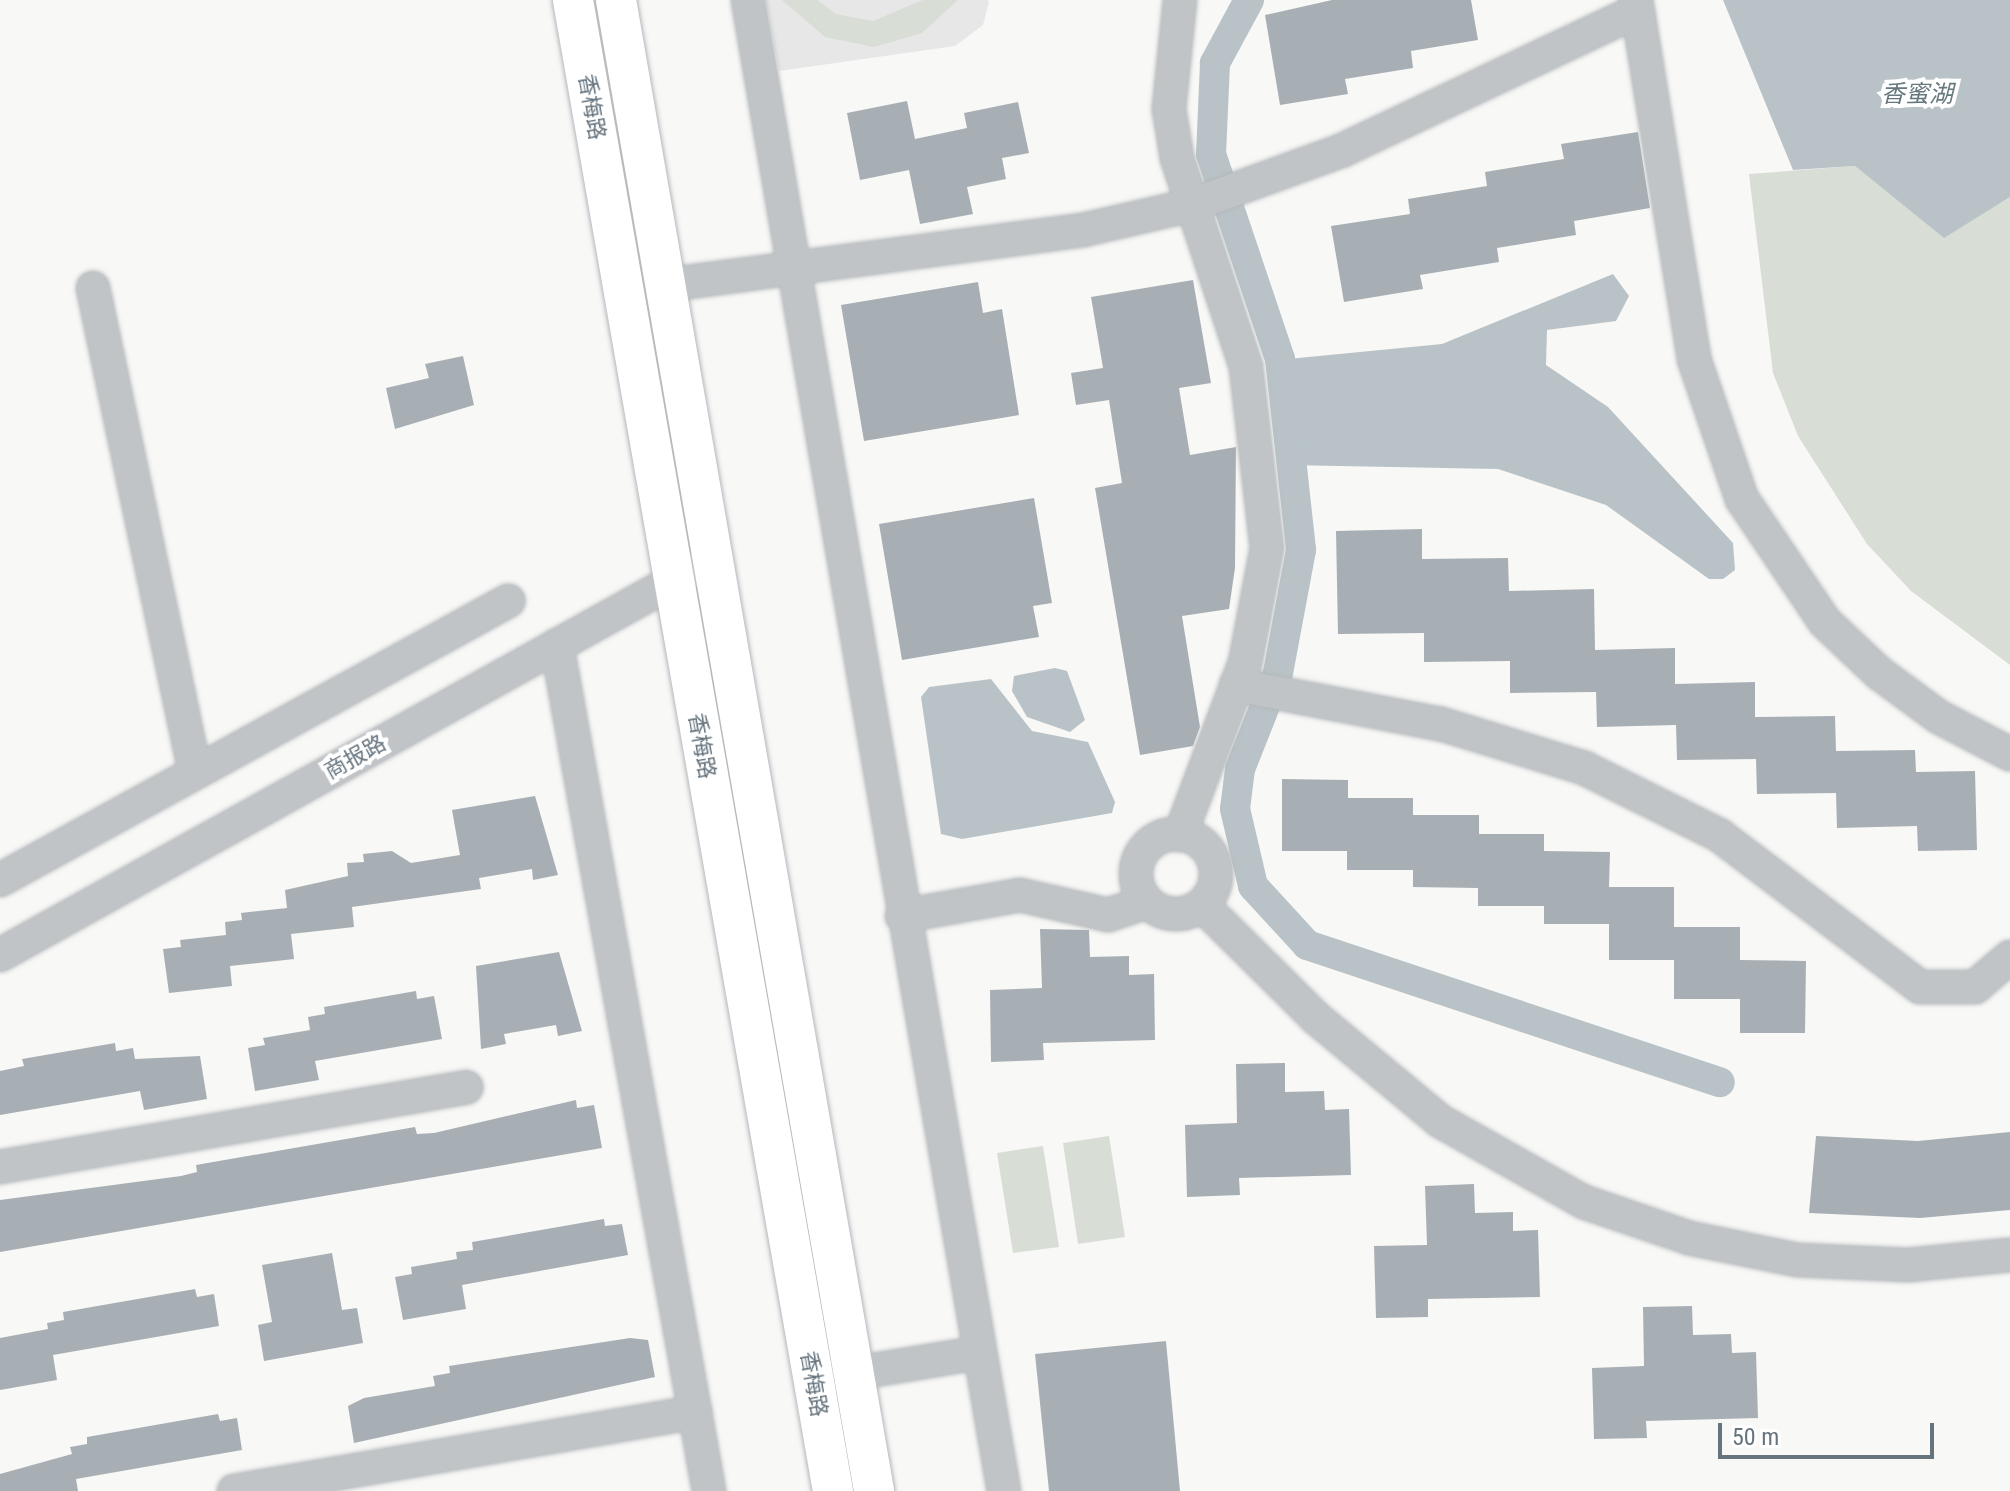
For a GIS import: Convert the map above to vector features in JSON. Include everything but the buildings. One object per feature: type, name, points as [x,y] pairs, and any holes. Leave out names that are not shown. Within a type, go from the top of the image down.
[{"type":"main road","name":"香梅路","points":[[573,0],[833,1491]]},
{"type":"main road","name":"香梅路","points":[[616,0],[874,1491]]},
{"type":"street","points":[[748,0],[902,916],[1004,1491]]},
{"type":"street","points":[[1180,0],[1169,109],[1192,205],[1243,355],[1263,468],[1267,548],[1236,685],[1180,835]]},
{"type":"street","points":[[665,285],[794,265],[1083,230],[1192,205],[1259,185],[1636,6],[1694,359],[1742,499],[1779,563],[1868,663],[1939,717],[2010,754]]},
{"type":"street","points":[[93,288],[194,768]]},
{"type":"street","name":"商报路","points":[[0,955],[711,559]]},
{"type":"street","points":[[0,880],[194,768],[508,601]]},
{"type":"street","points":[[557,645],[709,1491]]},
{"type":"street","points":[[1236,685],[1514,743],[1653,799],[1781,876],[1920,987],[1975,987],[2010,957]]},
{"type":"street","points":[[1147,902],[1137,880],[1141,854],[1157,839],[1180,835],[1205,847],[1215,866],[1202,905]]},
{"type":"street","points":[[902,916],[1020,895],[1108,915],[1147,902],[1177,914],[1202,905]]},
{"type":"street","points":[[1202,905],[1316,1018],[1440,1121],[1584,1202],[1689,1238],[1797,1260],[1908,1265],[2010,1255]]},
{"type":"street","points":[[0,1167],[466,1087]]},
{"type":"street","points":[[814,1380],[978,1353]]},
{"type":"street","points":[[234,1491],[695,1412]]},
{"type":"shaded area","points":[[766,0],[989,2],[983,25],[955,46],[779,71]]},
{"type":"shaded area","points":[[782,0],[817,0],[836,14],[873,21],[923,0],[958,0],[922,33],[874,47],[825,37]]},
{"type":"shaded area","points":[[1855,166],[1944,237],[2010,197],[2010,665],[1911,591],[1867,544],[1798,436],[1773,373],[1749,174]]},
{"type":"shaded area","points":[[1109,1136],[1125,1237],[1078,1244],[1063,1143]]},
{"type":"shaded area","points":[[1043,1146],[1059,1247],[1013,1253],[997,1153]]},
{"type":"water","name":"香蜜湖","points":[[1723,0],[2010,0],[2010,197],[1944,238],[1855,166],[1793,170]]},
{"type":"water","points":[[1613,274],[1629,296],[1616,321],[1547,330],[1546,365],[1608,407],[1733,543],[1735,570],[1723,579],[1709,579],[1606,505],[1498,469],[1285,465],[1268,361],[1442,344]]},
{"type":"water","points":[[1055,668],[1067,671],[1085,720],[1070,732],[1027,717],[1012,691],[1014,676]]},
{"type":"water","points":[[991,679],[1032,731],[1088,742],[1115,802],[1112,813],[962,839],[941,834],[921,697],[929,687]]},
{"type":"waterway","points":[[1249,0],[1215,63],[1211,154],[1280,359],[1301,550],[1278,673],[1240,769],[1235,809],[1253,886],[1307,945],[1720,1082]]}]
